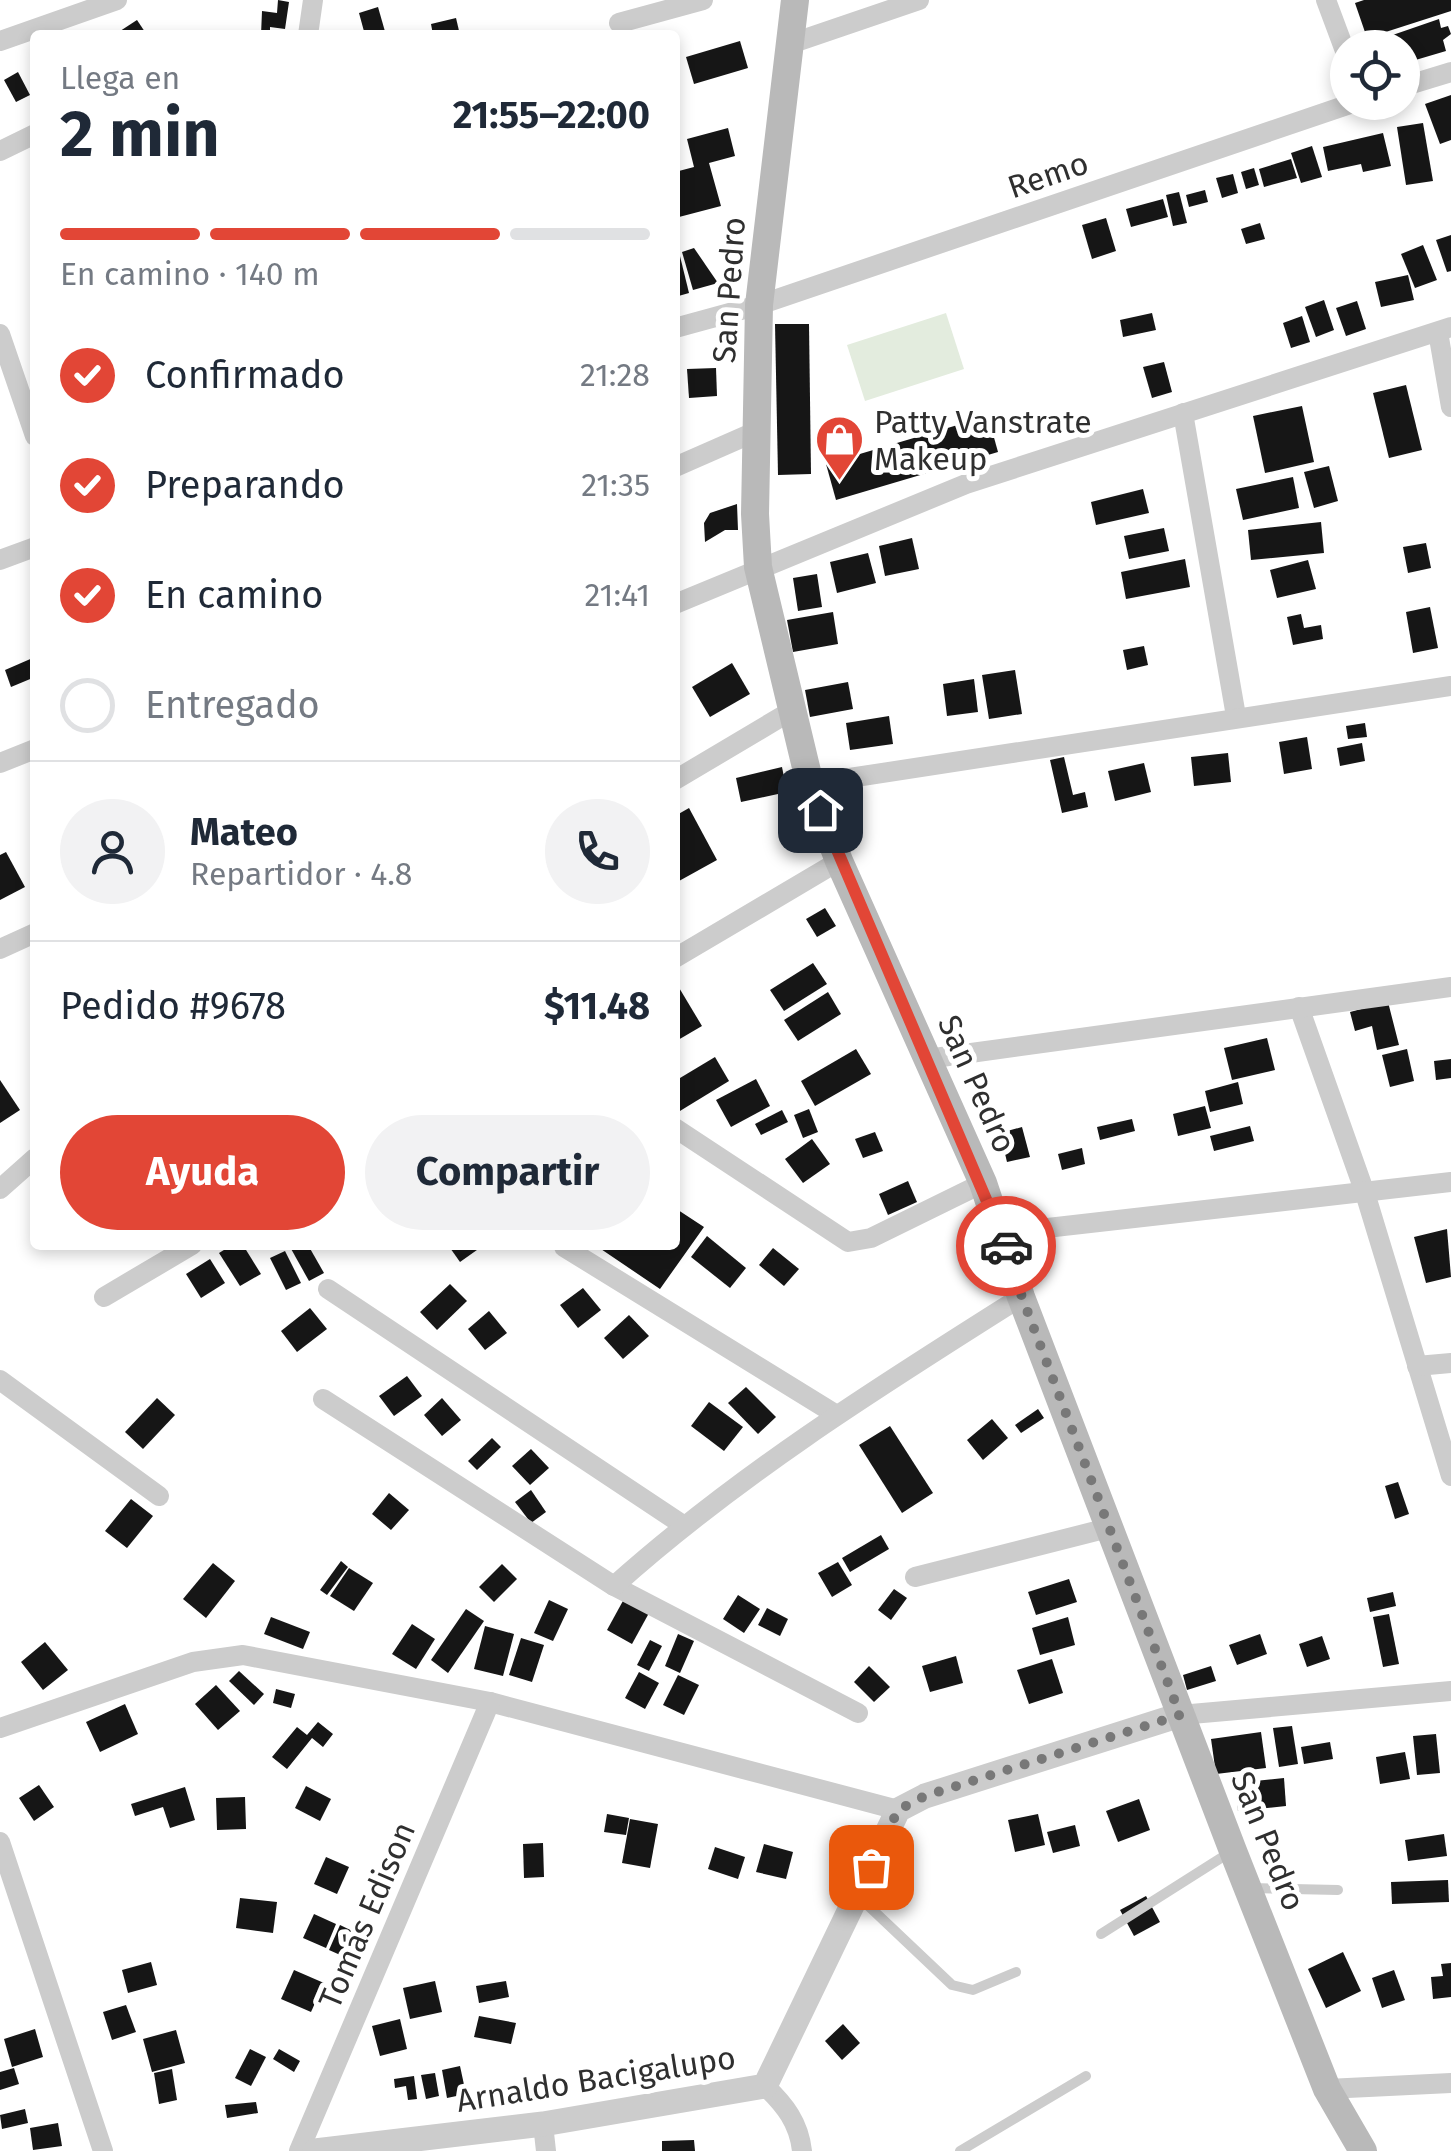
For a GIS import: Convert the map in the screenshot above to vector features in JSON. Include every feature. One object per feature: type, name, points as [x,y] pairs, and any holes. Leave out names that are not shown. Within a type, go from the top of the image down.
[{"type":"main road","name":"San Pedro","points":[[795,0],[759,305],[758,567],[810,784],[839,860],[1003,1232],[1022,1297],[1233,1851],[1327,2089],[1363,2151]]},
{"type":"street","points":[[32,30],[118,0]]},
{"type":"street","points":[[309,30],[313,0]]},
{"type":"street","points":[[619,23],[703,0]]},
{"type":"street","points":[[790,44],[919,0]]},
{"type":"street","points":[[1326,0],[1337,30]]},
{"type":"street","points":[[0,41],[30,31]]},
{"type":"street","points":[[1420,81],[1451,72]]},
{"type":"street","name":"Remo","points":[[680,327],[759,305],[1330,111]]},
{"type":"street","points":[[0,151],[30,136]]},
{"type":"street","points":[[680,602],[966,484],[1444,330],[1451,407]]},
{"type":"street","points":[[0,334],[30,421]]},
{"type":"street","points":[[1183,413],[1236,716]]},
{"type":"street","points":[[680,466],[757,431]]},
{"type":"street","points":[[0,560],[30,549]]},
{"type":"street","points":[[810,784],[1451,686]]},
{"type":"street","points":[[680,777],[791,712]]},
{"type":"street","points":[[0,763],[30,751]]},
{"type":"street","points":[[680,955],[839,860]]},
{"type":"street","points":[[0,949],[30,935]]},
{"type":"street","points":[[928,1059],[1451,986]]},
{"type":"street","points":[[1299,1008],[1365,1193],[1451,1476]]},
{"type":"street","points":[[680,1131],[848,1242],[871,1238],[983,1183]]},
{"type":"street","points":[[0,1188],[30,1162]]},
{"type":"street","points":[[1003,1232],[1451,1182]]},
{"type":"street","points":[[104,1298],[184,1250]]},
{"type":"street","points":[[569,1250],[834,1414]]},
{"type":"street","points":[[328,1288],[683,1525]]},
{"type":"street","points":[[614,1586],[683,1525],[834,1414],[1022,1297]]},
{"type":"street","points":[[1417,1366],[1451,1363]]},
{"type":"street","points":[[0,1380],[159,1496]]},
{"type":"street","points":[[322,1399],[614,1586],[858,1713]]},
{"type":"street","points":[[915,1577],[1108,1528]]},
{"type":"street","points":[[0,1728],[192,1662],[243,1655],[490,1702],[898,1810],[925,1796],[1180,1715],[1451,1691]]},
{"type":"street","name":"Tomás Edison","points":[[299,2151],[490,1702]]},
{"type":"street","name":"Arnaldo Bacigalupo","points":[[315,2151],[543,2124],[765,2086],[898,1810]]},
{"type":"street","points":[[0,1842],[102,2151]]},
{"type":"street","points":[[1327,2089],[1451,2083]]},
{"type":"street","points":[[765,2086],[785,2105],[800,2134],[802,2151]]},
{"type":"street","points":[[543,2124],[546,2151]]},
{"type":"lane","points":[[1101,1934],[1233,1851]]},
{"type":"lane","points":[[1249,1888],[1338,1890]]},
{"type":"lane","points":[[857,1895],[952,1986],[973,1990],[1016,1972]]},
{"type":"lane","points":[[960,2151],[1086,2076]]},
{"type":"shaded area","points":[[946,313],[964,369],[865,401],[847,345]]},
{"type":"building","points":[[278,0],[289,2],[285,29],[261,30],[262,11],[277,13]]},
{"type":"building","points":[[1451,0],[1451,11],[1392,30],[1364,30],[1355,3]]},
{"type":"building","points":[[378,7],[385,30],[364,30],[359,13]]},
{"type":"building","points":[[456,18],[459,30],[432,30],[431,24]]},
{"type":"building","points":[[1439,19],[1441,28],[1448,26],[1451,34],[1443,40],[1446,51],[1420,59],[1420,30],[1407,30]]},
{"type":"building","points":[[137,20],[144,30],[122,30]]},
{"type":"building","points":[[740,41],[748,68],[694,84],[686,57]]},
{"type":"building","points":[[18,72],[30,95],[16,102],[4,80]]},
{"type":"building","points":[[1451,95],[1451,140],[1440,144],[1425,104]]},
{"type":"building","points":[[1423,123],[1433,181],[1406,185],[1397,127]]},
{"type":"building","points":[[728,128],[735,156],[709,163],[721,206],[680,217],[680,171],[694,167],[687,139]]},
{"type":"building","points":[[1383,133],[1391,166],[1363,172],[1361,164],[1328,171],[1323,147]]},
{"type":"building","points":[[1312,146],[1322,177],[1301,183],[1291,153]]},
{"type":"building","points":[[1291,159],[1297,178],[1264,187],[1259,169]]},
{"type":"building","points":[[1254,168],[1259,185],[1246,189],[1241,172]]},
{"type":"building","points":[[1233,174],[1238,193],[1222,198],[1216,178]]},
{"type":"building","points":[[1205,190],[1208,202],[1189,207],[1186,195]]},
{"type":"building","points":[[1179,192],[1187,223],[1173,226],[1166,195]]},
{"type":"building","points":[[1163,199],[1168,217],[1131,227],[1126,209]]},
{"type":"building","points":[[1106,218],[1116,251],[1092,259],[1082,225]]},
{"type":"building","points":[[1260,223],[1265,239],[1246,244],[1241,229]]},
{"type":"building","points":[[1451,235],[1451,271],[1447,272],[1436,240]]},
{"type":"building","points":[[1423,245],[1437,280],[1415,288],[1401,254]]},
{"type":"building","points":[[694,248],[718,283],[693,290],[682,252]]},
{"type":"building","points":[[680,256],[689,293],[680,296]]},
{"type":"building","points":[[1408,275],[1414,300],[1381,307],[1375,282]]},
{"type":"building","points":[[1324,300],[1334,330],[1316,337],[1305,307]]},
{"type":"building","points":[[1357,301],[1366,329],[1346,336],[1336,308]]},
{"type":"building","points":[[1152,313],[1156,330],[1123,337],[1120,320]]},
{"type":"building","points":[[1302,316],[1310,342],[1291,348],[1283,323]]},
{"type":"building","points":[[775,324],[809,324],[811,474],[778,475]]},
{"type":"building","points":[[1164,362],[1172,392],[1152,398],[1143,367]]},
{"type":"building","points":[[716,368],[717,396],[689,398],[687,369]]},
{"type":"building","points":[[1406,385],[1422,450],[1389,458],[1373,393]]},
{"type":"building","points":[[1302,406],[1314,462],[1265,473],[1253,416]]},
{"type":"building","points":[[988,416],[998,452],[836,500],[826,464]]},
{"type":"building","points":[[1329,466],[1338,501],[1314,508],[1304,472]]},
{"type":"building","points":[[1293,477],[1299,508],[1243,520],[1236,489]]},
{"type":"building","points":[[1143,489],[1149,513],[1096,525],[1091,502]]},
{"type":"building","points":[[737,504],[738,530],[725,530],[705,542],[704,523],[710,513]]},
{"type":"building","points":[[1321,522],[1324,553],[1251,560],[1248,530]]},
{"type":"building","points":[[1164,528],[1169,551],[1129,559],[1124,536]]},
{"type":"building","points":[[912,538],[919,569],[885,576],[879,546]]},
{"type":"building","points":[[1426,543],[1431,568],[1408,573],[1403,547]]},
{"type":"building","points":[[868,553],[876,583],[837,593],[830,562]]},
{"type":"building","points":[[1185,559],[1190,587],[1126,599],[1121,572]]},
{"type":"building","points":[[1308,560],[1316,589],[1277,598],[1270,570]]},
{"type":"building","points":[[817,574],[822,607],[798,611],[793,578]]},
{"type":"building","points":[[1430,607],[1438,648],[1413,653],[1406,612]]},
{"type":"building","points":[[833,612],[838,644],[793,652],[787,620]]},
{"type":"building","points":[[1301,614],[1304,628],[1321,625],[1323,639],[1293,645],[1287,617]]},
{"type":"building","points":[[1144,646],[1148,665],[1127,670],[1123,650]]},
{"type":"building","points":[[30,659],[30,679],[11,687],[5,670]]},
{"type":"building","points":[[732,663],[750,694],[710,717],[692,687]]},
{"type":"building","points":[[1015,670],[1022,714],[989,719],[982,675]]},
{"type":"building","points":[[974,679],[978,712],[947,716],[943,684]]},
{"type":"building","points":[[848,682],[853,709],[810,717],[805,690]]},
{"type":"building","points":[[889,716],[893,744],[850,750],[846,723]]},
{"type":"building","points":[[1365,723],[1367,737],[1348,739],[1346,726]]},
{"type":"building","points":[[1307,737],[1312,769],[1284,774],[1279,742]]},
{"type":"building","points":[[1362,743],[1365,761],[1340,766],[1337,748]]},
{"type":"building","points":[[1228,753],[1231,782],[1194,786],[1191,757]]},
{"type":"building","points":[[1064,757],[1073,795],[1085,792],[1088,807],[1062,813],[1050,760]]},
{"type":"building","points":[[1144,763],[1151,792],[1115,801],[1108,771]]},
{"type":"building","points":[[782,767],[787,792],[741,802],[736,778]]},
{"type":"building","points":[[689,808],[717,860],[680,880],[680,813]]},
{"type":"building","points":[[6,852],[25,887],[0,900],[0,855]]},
{"type":"building","points":[[825,908],[836,926],[817,937],[806,919]]},
{"type":"building","points":[[813,963],[827,984],[784,1011],[770,990]]},
{"type":"building","points":[[680,989],[702,1026],[680,1039]]},
{"type":"building","points":[[828,992],[841,1014],[798,1041],[784,1020]]},
{"type":"building","points":[[1388,1002],[1399,1045],[1377,1050],[1372,1026],[1355,1031],[1350,1012]]},
{"type":"building","points":[[1267,1038],[1275,1070],[1232,1080],[1224,1048]]},
{"type":"building","points":[[856,1049],[871,1074],[815,1106],[801,1081]]},
{"type":"building","points":[[1407,1049],[1414,1081],[1390,1087],[1382,1055]]},
{"type":"building","points":[[715,1057],[729,1081],[680,1111],[680,1078]]},
{"type":"building","points":[[1451,1059],[1451,1078],[1436,1080],[1434,1061]]},
{"type":"building","points":[[756,1079],[770,1106],[731,1127],[716,1100]]},
{"type":"building","points":[[0,1080],[20,1110],[0,1123]]},
{"type":"building","points":[[1238,1082],[1243,1104],[1210,1112],[1205,1091]]},
{"type":"building","points":[[1205,1106],[1211,1128],[1178,1136],[1173,1114]]},
{"type":"building","points":[[809,1109],[818,1132],[803,1138],[794,1115]]},
{"type":"building","points":[[782,1110],[788,1122],[761,1135],[755,1124]]},
{"type":"building","points":[[1132,1119],[1135,1131],[1100,1140],[1097,1127]]},
{"type":"building","points":[[1250,1126],[1254,1141],[1214,1151],[1210,1136]]},
{"type":"building","points":[[1022,1127],[1030,1157],[1007,1162],[1000,1133]]},
{"type":"building","points":[[875,1132],[883,1151],[863,1158],[855,1139]]},
{"type":"building","points":[[812,1139],[830,1164],[803,1183],[785,1159]]},
{"type":"building","points":[[1082,1148],[1085,1164],[1062,1170],[1058,1154]]},
{"type":"building","points":[[908,1181],[917,1202],[888,1215],[879,1194]]},
{"type":"building","points":[[680,1211],[704,1227],[660,1289],[602,1250],[680,1250]]},
{"type":"building","points":[[1447,1229],[1451,1277],[1426,1283],[1414,1237]]},
{"type":"building","points":[[707,1236],[746,1268],[730,1288],[691,1257]]},
{"type":"building","points":[[773,1248],[799,1269],[784,1286],[759,1265]]},
{"type":"building","points":[[246,1250],[261,1274],[240,1286],[219,1253]]},
{"type":"building","points":[[292,1250],[311,1250],[324,1273],[309,1281]]},
{"type":"building","points":[[452,1250],[477,1250],[460,1262]]},
{"type":"building","points":[[285,1251],[301,1283],[286,1290],[270,1258]]},
{"type":"building","points":[[210,1259],[225,1283],[201,1298],[186,1274]]},
{"type":"building","points":[[450,1284],[467,1301],[437,1330],[420,1312]]},
{"type":"building","points":[[583,1288],[601,1310],[578,1328],[560,1305]]},
{"type":"building","points":[[310,1308],[327,1329],[297,1352],[281,1331]]},
{"type":"building","points":[[489,1311],[507,1333],[485,1350],[468,1329]]},
{"type":"building","points":[[629,1315],[649,1336],[623,1359],[604,1338]]},
{"type":"building","points":[[407,1376],[422,1396],[394,1416],[379,1396]]},
{"type":"building","points":[[746,1387],[776,1417],[758,1434],[728,1403]]},
{"type":"building","points":[[157,1398],[175,1415],[143,1449],[125,1432]]},
{"type":"building","points":[[442,1398],[461,1420],[442,1436],[424,1415]]},
{"type":"building","points":[[709,1402],[743,1427],[724,1451],[691,1426]]},
{"type":"building","points":[[1038,1409],[1044,1418],[1021,1433],[1015,1425]]},
{"type":"building","points":[[992,1419],[1008,1438],[983,1460],[967,1440]]},
{"type":"building","points":[[890,1426],[933,1493],[902,1513],[859,1445]]},
{"type":"building","points":[[492,1438],[501,1447],[477,1470],[468,1461]]},
{"type":"building","points":[[531,1449],[549,1468],[530,1485],[512,1466]]},
{"type":"building","points":[[1398,1482],[1409,1514],[1395,1519],[1385,1486]]},
{"type":"building","points":[[531,1490],[546,1512],[531,1523],[515,1502]]},
{"type":"building","points":[[389,1493],[409,1510],[391,1530],[372,1514]]},
{"type":"building","points":[[131,1499],[153,1516],[127,1548],[105,1531]]},
{"type":"building","points":[[881,1535],[889,1549],[850,1572],[842,1558]]},
{"type":"building","points":[[341,1561],[348,1567],[327,1595],[320,1590]]},
{"type":"building","points":[[838,1562],[852,1585],[832,1597],[818,1573]]},
{"type":"building","points":[[213,1563],[235,1581],[206,1618],[183,1599]]},
{"type":"building","points":[[502,1564],[517,1579],[494,1602],[479,1587]]},
{"type":"building","points":[[349,1568],[373,1583],[354,1611],[330,1596]]},
{"type":"building","points":[[1069,1579],[1077,1602],[1036,1615],[1028,1592]]},
{"type":"building","points":[[894,1589],[907,1598],[891,1620],[878,1610]]},
{"type":"building","points":[[1393,1592],[1396,1606],[1370,1612],[1367,1598]]},
{"type":"building","points":[[738,1595],[760,1609],[744,1633],[723,1619]]},
{"type":"building","points":[[624,1599],[649,1613],[632,1644],[607,1630]]},
{"type":"building","points":[[549,1600],[568,1609],[553,1641],[534,1633]]},
{"type":"building","points":[[767,1608],[788,1619],[780,1636],[758,1625]]},
{"type":"building","points":[[466,1609],[484,1621],[448,1673],[431,1660]]},
{"type":"building","points":[[1389,1614],[1399,1664],[1383,1667],[1373,1617]]},
{"type":"building","points":[[271,1617],[310,1632],[303,1649],[264,1634]]},
{"type":"building","points":[[1068,1617],[1075,1645],[1040,1655],[1032,1628]]},
{"type":"building","points":[[412,1624],[435,1639],[416,1669],[392,1654]]},
{"type":"building","points":[[485,1626],[514,1634],[503,1676],[474,1669]]},
{"type":"building","points":[[678,1634],[694,1641],[680,1673],[665,1666]]},
{"type":"building","points":[[1260,1634],[1267,1654],[1237,1665],[1229,1645]]},
{"type":"building","points":[[1322,1636],[1330,1659],[1307,1667],[1299,1644]]},
{"type":"building","points":[[521,1638],[544,1645],[532,1682],[509,1675]]},
{"type":"building","points":[[650,1640],[662,1646],[649,1671],[637,1665]]},
{"type":"building","points":[[45,1642],[68,1670],[43,1690],[21,1662]]},
{"type":"building","points":[[956,1656],[963,1683],[930,1692],[922,1666]]},
{"type":"building","points":[[1052,1659],[1063,1693],[1029,1704],[1017,1670]]},
{"type":"building","points":[[869,1666],[890,1687],[874,1702],[854,1682]]},
{"type":"building","points":[[1211,1666],[1216,1681],[1187,1690],[1183,1675]]},
{"type":"building","points":[[239,1671],[264,1694],[254,1705],[229,1681]]},
{"type":"building","points":[[639,1672],[659,1683],[645,1709],[625,1698]]},
{"type":"building","points":[[678,1675],[699,1685],[684,1715],[663,1705]]},
{"type":"building","points":[[216,1685],[240,1711],[218,1730],[195,1704]]},
{"type":"building","points":[[276,1689],[295,1694],[291,1708],[273,1703]]},
{"type":"building","points":[[125,1704],[138,1734],[100,1752],[86,1722]]},
{"type":"building","points":[[318,1722],[333,1734],[323,1747],[312,1738],[287,1769],[272,1757],[297,1727],[307,1735]]},
{"type":"building","points":[[1292,1726],[1298,1764],[1279,1767],[1273,1728]]},
{"type":"building","points":[[1261,1732],[1266,1768],[1216,1774],[1211,1739]]},
{"type":"building","points":[[1436,1734],[1440,1773],[1417,1775],[1413,1736]]},
{"type":"building","points":[[1330,1742],[1333,1759],[1304,1764],[1301,1747]]},
{"type":"building","points":[[1405,1752],[1410,1779],[1380,1784],[1376,1757]]},
{"type":"building","points":[[1284,1778],[1286,1806],[1238,1811],[1235,1783]]},
{"type":"building","points":[[39,1785],[54,1807],[34,1821],[19,1798]]},
{"type":"building","points":[[306,1786],[331,1799],[320,1821],[295,1808]]},
{"type":"building","points":[[185,1787],[195,1820],[170,1828],[163,1807],[135,1816],[131,1804]]},
{"type":"building","points":[[245,1797],[246,1829],[217,1830],[216,1798]]},
{"type":"building","points":[[1139,1799],[1150,1830],[1118,1842],[1106,1811]]},
{"type":"building","points":[[607,1814],[629,1818],[626,1835],[604,1832]]},
{"type":"building","points":[[1038,1814],[1045,1845],[1015,1852],[1008,1820]]},
{"type":"building","points":[[630,1819],[658,1824],[650,1868],[622,1863]]},
{"type":"building","points":[[1075,1825],[1080,1846],[1053,1853],[1047,1832]]},
{"type":"building","points":[[1444,1834],[1447,1856],[1408,1861],[1405,1840]]},
{"type":"building","points":[[543,1843],[544,1877],[524,1878],[523,1844]]},
{"type":"building","points":[[764,1844],[793,1852],[786,1879],[756,1872]]},
{"type":"building","points":[[715,1847],[745,1857],[738,1879],[708,1869]]},
{"type":"building","points":[[326,1857],[349,1867],[337,1894],[314,1884]]},
{"type":"building","points":[[1448,1880],[1449,1902],[1392,1904],[1391,1882]]},
{"type":"building","points":[[1146,1896],[1160,1922],[1134,1936],[1120,1910]]},
{"type":"building","points":[[240,1898],[277,1902],[273,1933],[236,1928]]},
{"type":"building","points":[[314,1914],[336,1924],[326,1948],[303,1938]]},
{"type":"building","points":[[340,1925],[367,1938],[356,1962],[329,1950]]},
{"type":"building","points":[[1343,1952],[1361,1991],[1326,2008],[1308,1969]]},
{"type":"building","points":[[151,1962],[157,1985],[128,1993],[122,1970]]},
{"type":"building","points":[[1451,1963],[1451,1997],[1433,1999],[1431,1977],[1443,1976],[1441,1964]]},
{"type":"building","points":[[294,1970],[324,1983],[311,2012],[281,1999]]},
{"type":"building","points":[[1394,1970],[1405,2000],[1382,2008],[1372,1978]]},
{"type":"building","points":[[435,1981],[442,2012],[410,2019],[403,1988]]},
{"type":"building","points":[[506,1981],[509,1997],[479,2003],[476,1986]]},
{"type":"building","points":[[126,2005],[136,2032],[112,2040],[103,2012]]},
{"type":"building","points":[[479,2016],[516,2023],[511,2044],[474,2037]]},
{"type":"building","points":[[400,2019],[407,2049],[380,2056],[372,2026]]},
{"type":"building","points":[[843,2024],[860,2043],[842,2060],[825,2041]]},
{"type":"building","points":[[35,2029],[43,2057],[12,2067],[4,2039]]},
{"type":"building","points":[[176,2030],[185,2063],[152,2072],[143,2039]]},
{"type":"building","points":[[250,2049],[266,2057],[251,2086],[235,2078]]},
{"type":"building","points":[[279,2049],[300,2061],[294,2072],[273,2059]]},
{"type":"building","points":[[460,2066],[466,2094],[447,2098],[442,2070]]},
{"type":"building","points":[[14,2068],[19,2084],[0,2090],[0,2072]]},
{"type":"building","points":[[172,2069],[177,2100],[159,2104],[154,2073]]},
{"type":"building","points":[[435,2073],[439,2096],[426,2099],[421,2075]]},
{"type":"building","points":[[414,2076],[417,2099],[408,2100],[406,2086],[395,2088],[394,2079]]},
{"type":"building","points":[[256,2102],[258,2113],[227,2118],[225,2105]]},
{"type":"building","points":[[25,2109],[28,2123],[2,2129],[0,2115]]},
{"type":"building","points":[[58,2123],[62,2146],[33,2150],[30,2128]]},
{"type":"building","points":[[694,2140],[695,2151],[662,2151],[662,2141]]},
{"type":"way so far","points":[[871,1867],[898,1810],[925,1796],[1180,1715],[1006,1246]]},
{"type":"place","name":"Patty Vanstrate Makeup","points":[[839,482]]},
{"type":"route","points":[[820,810],[983,1183],[1006,1246]]}]
